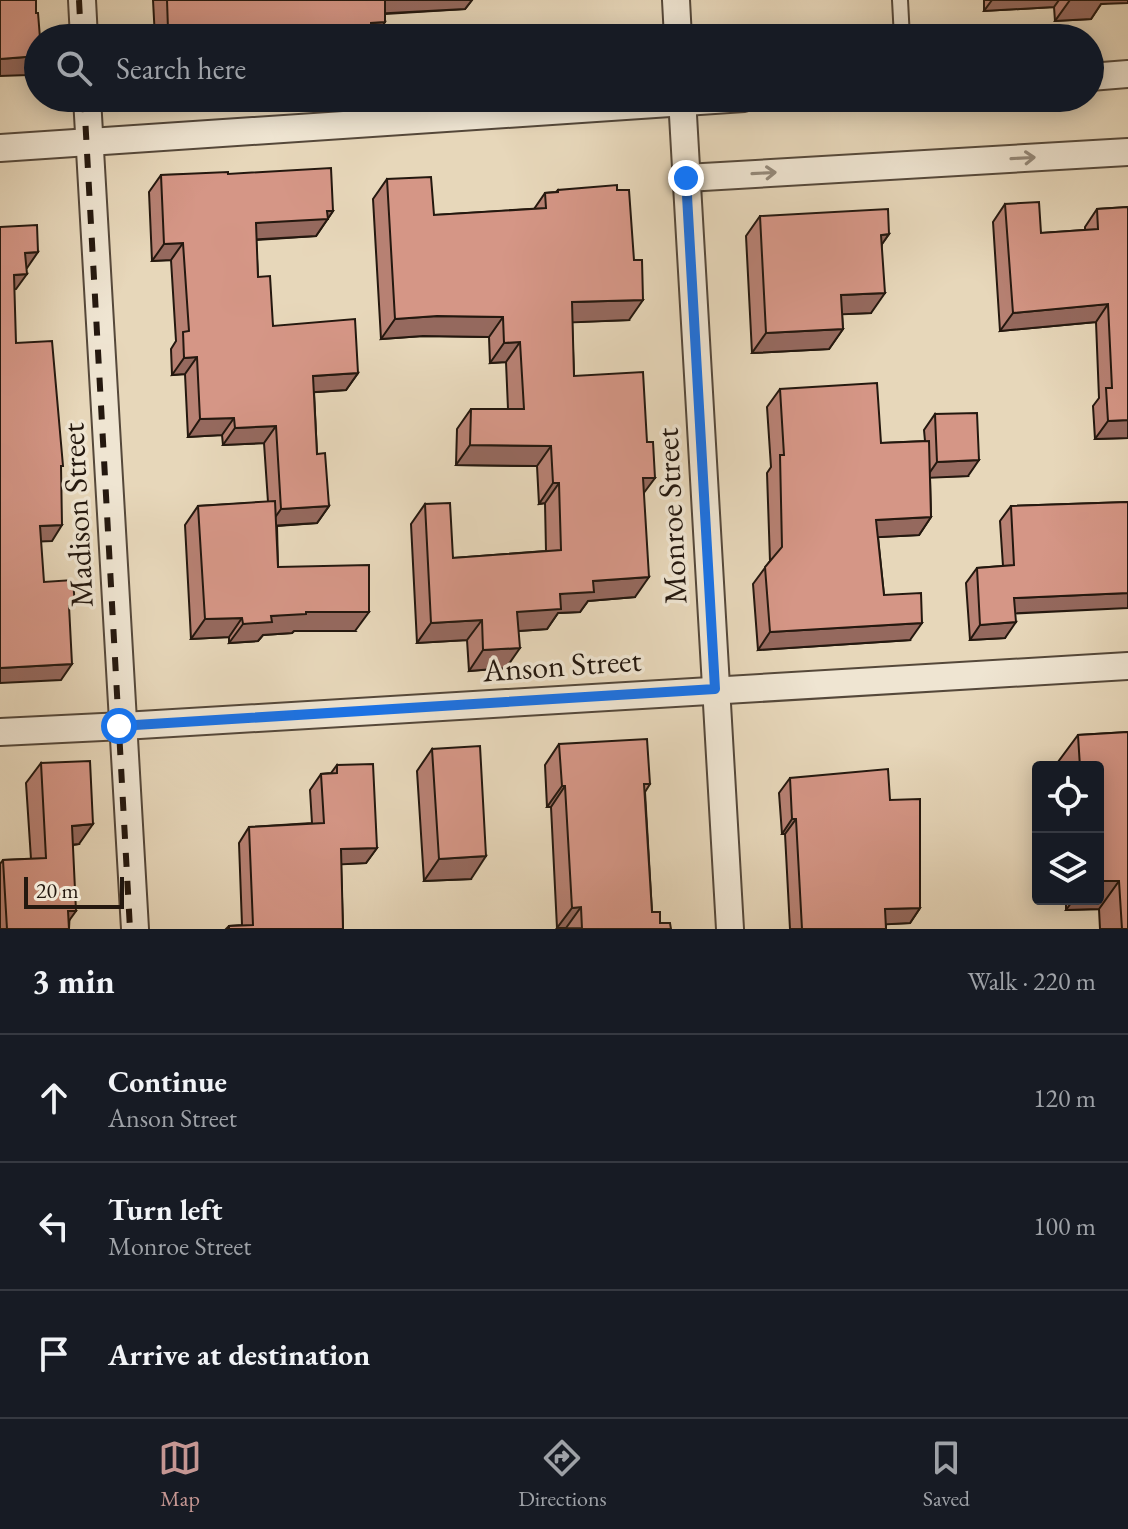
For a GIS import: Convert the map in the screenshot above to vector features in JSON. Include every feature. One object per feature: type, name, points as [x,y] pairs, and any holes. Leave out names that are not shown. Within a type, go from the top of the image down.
[{"type":"street","points":[[82,0],[83,24]]},
{"type":"street","points":[[676,0],[677,24]]},
{"type":"street","points":[[1104,76],[1128,74]]},
{"type":"street","name":"Madison Street","points":[[88,112],[135,929]]},
{"type":"street","points":[[0,148],[517,112]]},
{"type":"street","name":"Monroe Street","points":[[683,112],[730,929]]},
{"type":"street","points":[[686,178],[1128,152]]},
{"type":"street","name":"Anson Street","points":[[0,732],[1128,666]]},
{"type":"lane","points":[[900,0],[901,24]]},
{"type":"building","points":[[0,0],[36,0],[39,24],[24,24],[24,57],[0,59]]},
{"type":"building","points":[[167,0],[385,0],[385,22],[371,24],[168,24]]},
{"type":"building","points":[[331,168],[333,211],[327,211],[328,219],[256,223],[258,277],[270,276],[273,326],[355,319],[358,373],[313,376],[317,454],[325,453],[329,506],[281,509],[276,426],[235,428],[234,418],[200,419],[197,357],[184,358],[183,332],[189,331],[183,243],[164,244],[161,175]]},
{"type":"building","points":[[431,177],[434,215],[546,208],[545,193],[558,190],[617,185],[617,190],[629,190],[634,260],[642,260],[643,300],[572,302],[574,376],[643,372],[647,442],[653,442],[655,478],[643,478],[649,577],[593,581],[594,592],[560,594],[561,609],[517,612],[520,648],[483,650],[482,620],[431,623],[425,504],[450,503],[453,558],[561,550],[559,483],[553,483],[551,446],[470,445],[471,409],[524,409],[520,342],[504,343],[503,317],[395,319],[387,179]]},
{"type":"building","points":[[1039,202],[1041,233],[1098,229],[1097,209],[1128,207],[1128,420],[1108,421],[1106,388],[1112,388],[1108,304],[1013,313],[1005,204]]},
{"type":"building","points":[[888,209],[889,234],[881,235],[885,293],[841,295],[843,329],[766,333],[760,216]]},
{"type":"building","points":[[37,225],[38,252],[25,253],[27,274],[14,275],[16,343],[52,341],[63,466],[62,525],[40,526],[44,582],[73,580],[75,606],[69,606],[72,664],[0,668],[0,227]]},
{"type":"building","points":[[877,383],[881,443],[929,441],[931,517],[876,520],[884,595],[921,593],[922,623],[770,632],[765,567],[782,547],[780,455],[784,455],[780,389]]},
{"type":"building","points":[[977,413],[979,460],[937,462],[935,414]]},
{"type":"building","points":[[275,501],[278,567],[369,565],[369,612],[306,612],[271,616],[272,622],[243,624],[242,618],[205,619],[198,506]]},
{"type":"building","points":[[1128,502],[1128,593],[1014,598],[1016,622],[980,625],[977,568],[1014,565],[1011,506]]},
{"type":"building","points":[[1128,732],[1128,929],[1122,929],[1119,881],[1104,881],[1104,761],[1080,761],[1078,735]]},
{"type":"building","points":[[647,739],[650,784],[644,784],[652,912],[660,912],[660,923],[670,923],[671,929],[582,929],[581,907],[572,908],[565,786],[562,786],[559,744]]},
{"type":"building","points":[[480,746],[486,856],[439,859],[432,749]]},
{"type":"building","points":[[90,761],[93,824],[72,826],[76,911],[68,911],[69,929],[7,929],[3,860],[46,858],[41,763]]},
{"type":"building","points":[[373,764],[377,848],[341,849],[343,929],[229,929],[229,926],[253,925],[249,827],[324,823],[321,774],[337,773],[337,765]]},
{"type":"building","points":[[888,769],[890,800],[920,799],[920,908],[885,909],[886,929],[802,929],[796,819],[792,819],[790,778]]},
{"type":"railway","points":[[79,0],[80,24]]},
{"type":"railway","points":[[85,112],[130,929]]},
{"type":"route","points":[[119,726],[715,689],[686,178]]}]
